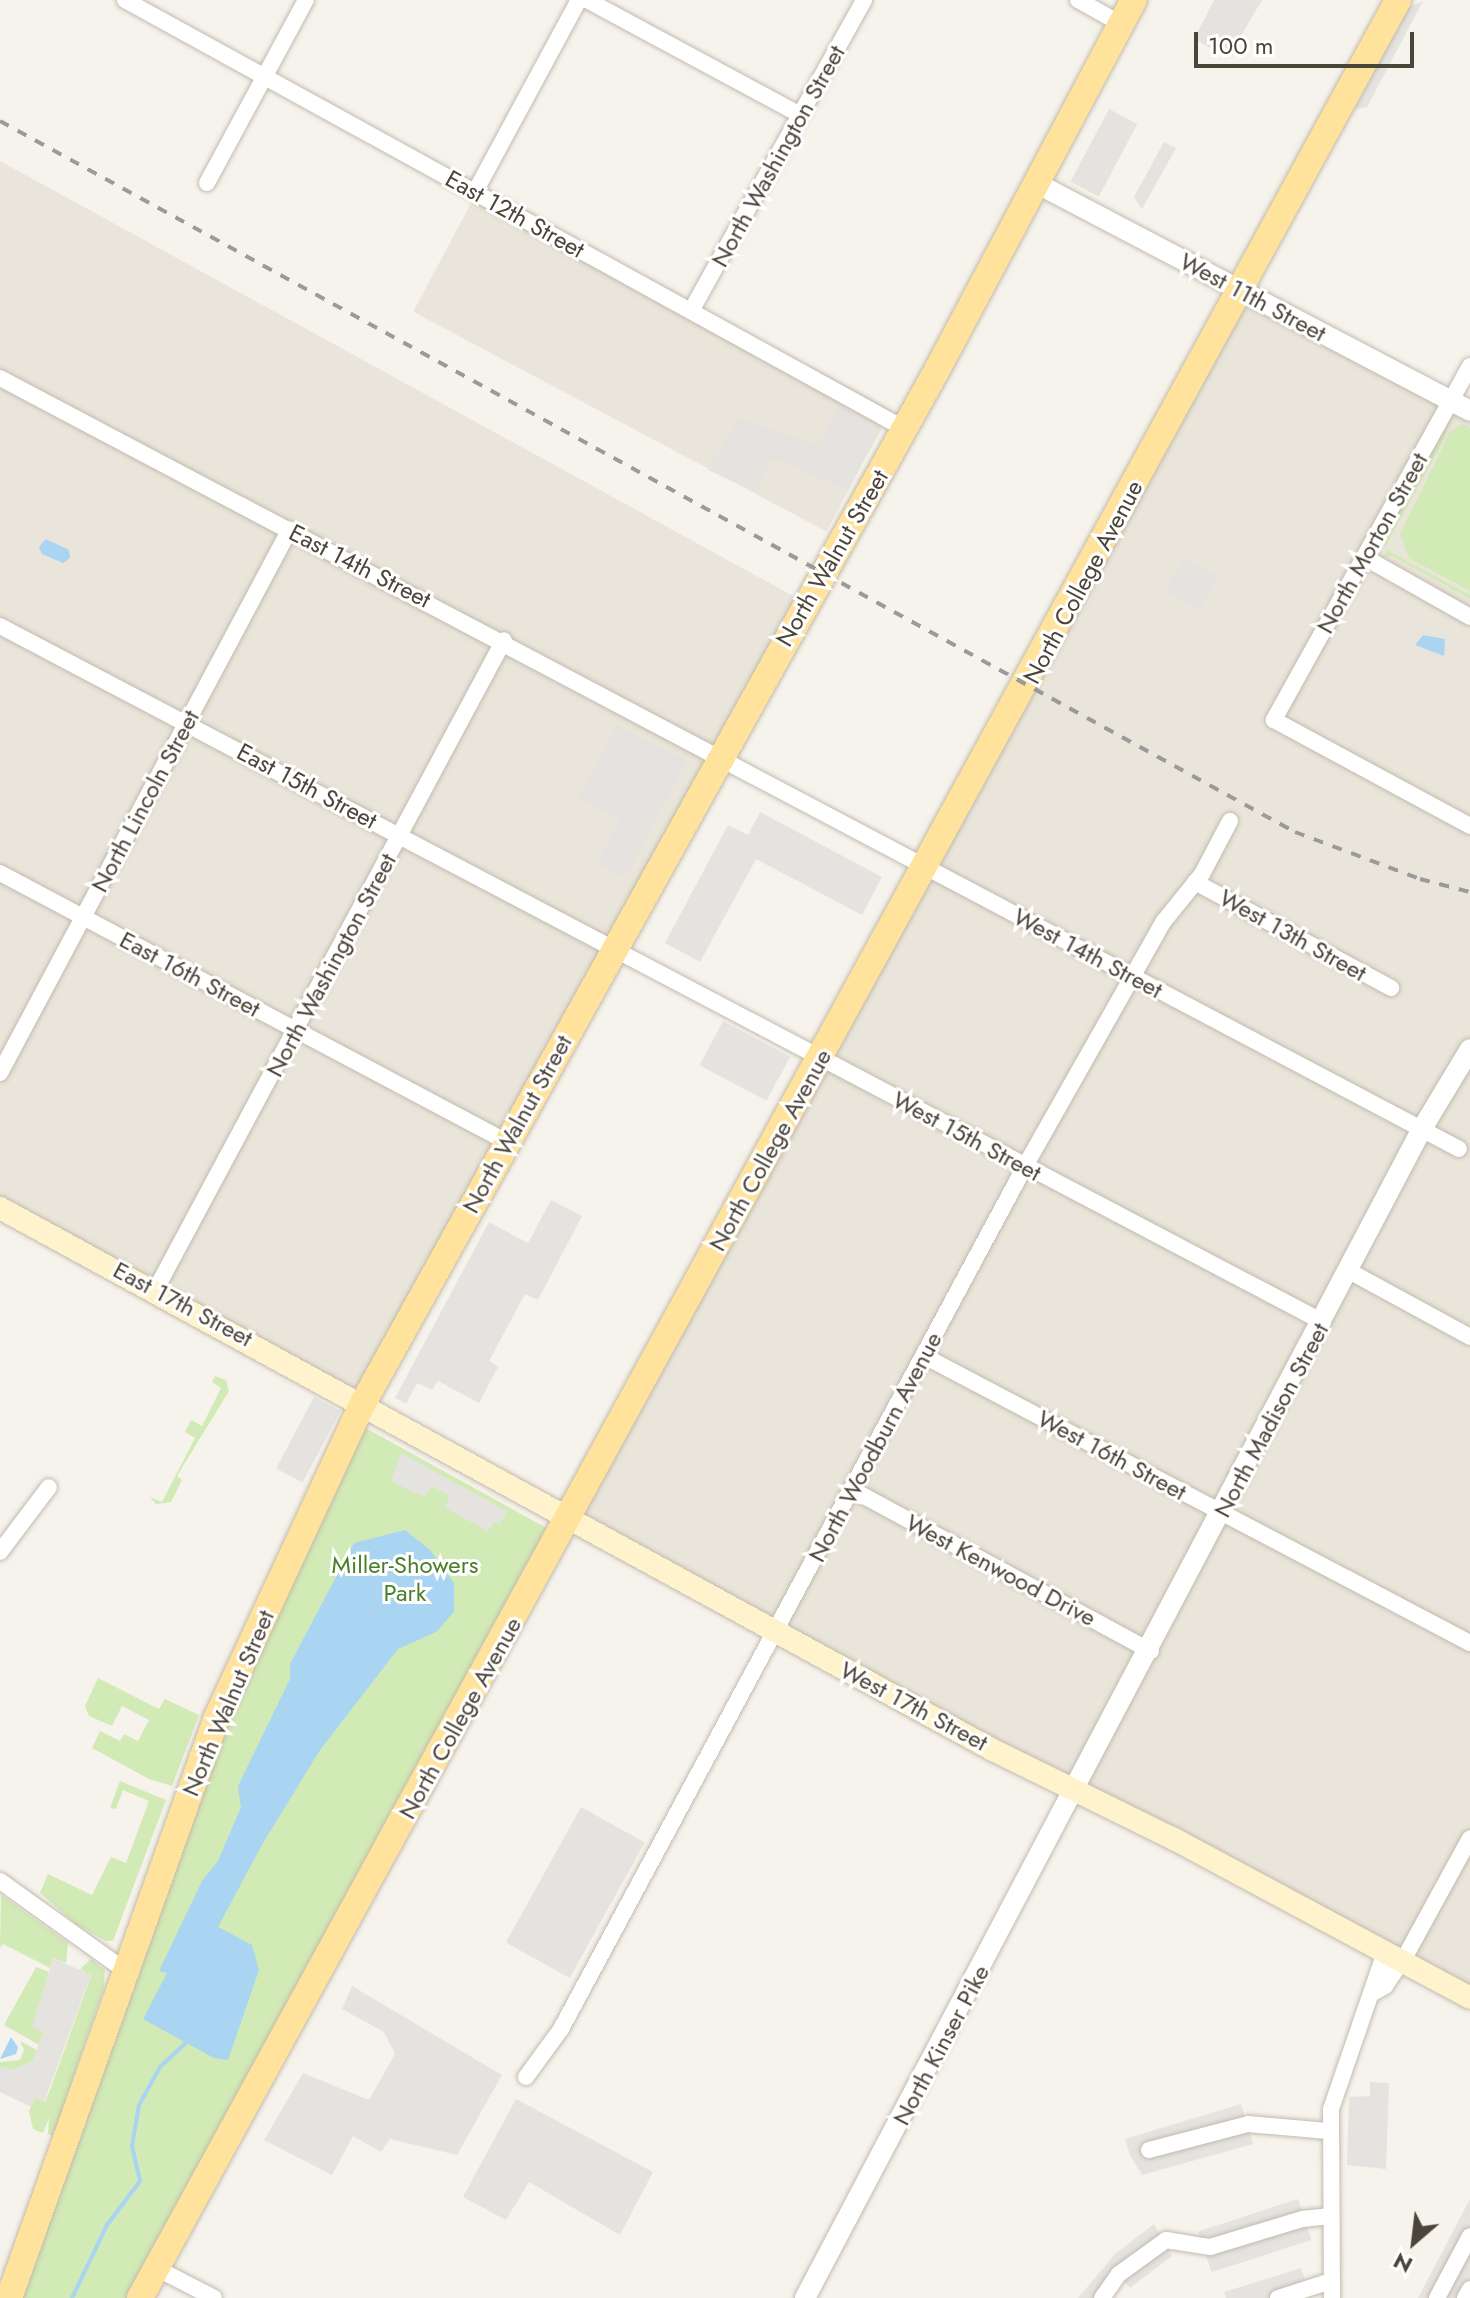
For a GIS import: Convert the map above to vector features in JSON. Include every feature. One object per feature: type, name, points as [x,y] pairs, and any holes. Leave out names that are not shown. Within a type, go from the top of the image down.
[{"type":"main road","name":"North Walnut Street","points":[[9,2298],[123,1969],[217,1717],[363,1403],[719,756],[905,429],[1134,0]]},
{"type":"main road","name":"North College Avenue","points":[[140,2298],[571,1517],[1398,0]]},
{"type":"main road","name":"East 17th Street","points":[[0,1208],[156,1289],[363,1403]]},
{"type":"main road","name":"West 17th Street","points":[[363,1403],[775,1631],[1470,1998]]},
{"type":"street","name":"East 12th Street","points":[[125,0],[905,429]]},
{"type":"street","points":[[207,183],[306,0]]},
{"type":"street","points":[[475,192],[579,0]]},
{"type":"street","points":[[587,0],[801,115]]},
{"type":"street","name":"North Washington Street","points":[[691,311],[864,0]]},
{"type":"street","points":[[1078,0],[1121,24]]},
{"type":"street","name":"West 11th Street","points":[[1036,183],[1470,411]]},
{"type":"street","name":"North Morton Street","points":[[1470,366],[1274,720],[1470,826]]},
{"type":"street","name":"East 14th Street","points":[[0,378],[504,640],[719,756]]},
{"type":"street","name":"North Lincoln Street","points":[[0,1073],[290,529]]},
{"type":"street","points":[[1364,557],[1470,617]]},
{"type":"street","name":"East 15th Street","points":[[0,626],[613,947]]},
{"type":"street","name":"North Washington Street","points":[[156,1289],[504,640]]},
{"type":"street","name":"West 14th Street","points":[[719,756],[1132,977],[1423,1127],[1459,1149]]},
{"type":"street","name":"North Woodburn Avenue","points":[[526,2077],[561,2029],[1024,1168],[1164,921],[1195,882],[1230,821]]},
{"type":"street","name":"East 16th Street","points":[[0,873],[507,1142]]},
{"type":"street","name":"West 13th Street","points":[[1195,882],[1391,988]]},
{"type":"street","name":"West 15th Street","points":[[613,947],[1024,1168],[1323,1322]]},
{"type":"street","name":"North Madison Street","points":[[1076,1792],[1423,1127],[1470,1049]]},
{"type":"street","points":[[1349,1271],[1470,1337]]},
{"type":"street","name":"West 16th Street","points":[[924,1356],[1470,1643]]},
{"type":"street","points":[[0,1552],[49,1487]]},
{"type":"street","name":"West Kenwood Drive","points":[[851,1489],[1151,1651]]},
{"type":"street","name":"North Kinser Pike","points":[[805,2298],[1076,1792]]},
{"type":"street","points":[[1332,2298],[1328,2131],[1342,2071],[1375,1992],[1372,1981],[1393,1957],[1470,1838]]},
{"type":"street","points":[[0,1881],[123,1969]]},
{"type":"street","points":[[1149,2150],[1248,2124],[1328,2131]]},
{"type":"street","points":[[1102,2298],[1119,2274],[1166,2240],[1210,2247],[1302,2219],[1331,2216]]},
{"type":"street","points":[[1437,2298],[1470,2236]]},
{"type":"street","points":[[156,2268],[214,2298]]},
{"type":"street","points":[[1278,2298],[1331,2281]]},
{"type":"street","points":[[1465,2298],[1470,2289]]},
{"type":"shaded area","points":[[1214,0],[1262,0],[1228,58],[1194,39]]},
{"type":"shaded area","points":[[1423,1],[1367,107],[1355,109],[1405,9]]},
{"type":"shaded area","points":[[1109,109],[1137,124],[1099,196],[1071,181]]},
{"type":"shaded area","points":[[1164,142],[1176,148],[1142,209],[1134,197]]},
{"type":"shaded area","points":[[0,161],[806,603],[368,1403],[0,1216]]},
{"type":"shaded area","points":[[478,190],[891,410],[826,532],[413,312]]},
{"type":"shaded area","points":[[1232,286],[1470,411],[1470,2005],[567,1520]]},
{"type":"shaded area","points":[[839,405],[881,430],[847,490],[772,458],[756,492],[708,470],[739,418],[818,445]]},
{"type":"shaded area","points":[[1184,558],[1218,577],[1200,610],[1166,591]]},
{"type":"shaded area","points":[[617,725],[687,761],[625,878],[597,863],[620,820],[578,798]]},
{"type":"shaded area","points":[[760,812],[882,877],[862,915],[756,859],[700,962],[665,943],[728,825],[748,835]]},
{"type":"shaded area","points":[[723,1021],[790,1057],[767,1101],[700,1065]]},
{"type":"shaded area","points":[[551,1200],[582,1216],[538,1300],[525,1294],[489,1361],[498,1367],[479,1403],[438,1381],[432,1390],[417,1383],[406,1404],[395,1398],[489,1222],[528,1243]]},
{"type":"shaded area","points":[[314,1397],[340,1411],[302,1483],[276,1469]]},
{"type":"shaded area","points":[[401,1453],[507,1511],[500,1524],[494,1522],[488,1531],[445,1508],[449,1496],[432,1486],[424,1497],[391,1481]]},
{"type":"shaded area","points":[[581,1807],[645,1842],[570,1978],[506,1943]]},
{"type":"shaded area","points":[[53,1958],[91,1975],[44,2102],[35,2098],[31,2107],[0,2092],[0,2067],[14,2070],[33,2061],[43,2032],[32,2027]]},
{"type":"shaded area","points":[[352,1986],[502,2075],[457,2155],[390,2139],[381,2152],[353,2136],[332,2175],[264,2140],[303,2073],[369,2100],[395,2054],[384,2032],[342,2009]]},
{"type":"shaded area","points":[[1370,2082],[1389,2083],[1386,2169],[1347,2165],[1349,2097],[1370,2096]]},
{"type":"shaded area","points":[[516,2099],[653,2172],[620,2235],[529,2182],[506,2220],[463,2197]]},
{"type":"shaded area","points":[[1241,2104],[1253,2144],[1142,2175],[1130,2155],[1125,2139]]},
{"type":"shaded area","points":[[1298,2199],[1311,2240],[1211,2272],[1198,2231]]},
{"type":"shaded area","points":[[1470,2199],[1470,2298],[1418,2298]]},
{"type":"shaded area","points":[[1154,2224],[1172,2256],[1130,2288],[1119,2275],[1102,2298],[1078,2298],[1115,2254]]},
{"type":"shaded area","points":[[1301,2268],[1308,2289],[1280,2298],[1226,2298],[1224,2292]]},
{"type":"green space","points":[[1450,420],[1445,437],[1386,545],[1380,542]]},
{"type":"green space","points":[[1462,424],[1470,428],[1470,591],[1409,558],[1400,534],[1450,432]]},
{"type":"green space","points":[[1387,550],[1470,595],[1470,599],[1392,556],[1383,557]]},
{"type":"green space","points":[[215,1376],[226,1380],[229,1391],[177,1476],[182,1480],[171,1502],[156,1504],[150,1497],[162,1502],[195,1438],[185,1432],[191,1420],[202,1426],[221,1388],[212,1382]]},
{"type":"green space","name":"Miller-Showers Park","points":[[362,1426],[550,1530],[126,2298],[19,2298],[227,1717]]},
{"type":"green space","points":[[98,1678],[159,1709],[165,1699],[199,1715],[172,1786],[149,1779],[92,1748],[100,1731],[120,1741],[124,1734],[138,1741],[149,1720],[122,1706],[112,1726],[89,1716],[85,1706]]},
{"type":"green space","points":[[120,1781],[166,1800],[113,1941],[106,1941],[77,1925],[40,1893],[48,1874],[92,1895],[111,1857],[126,1863],[149,1801],[123,1790],[116,1809],[110,1808]]},
{"type":"green space","points":[[1,1895],[68,1943],[66,1963],[53,1958],[50,1968],[3,1944],[0,1948]]},
{"type":"green space","points":[[91,1959],[105,1970],[104,1987],[53,2136],[48,2134],[49,2118],[43,2133],[33,2129],[29,2111],[35,2098],[45,2102],[91,1976],[80,1969]]},
{"type":"green space","points":[[36,1967],[49,1972],[33,2026],[43,2032],[39,2045],[4,2025]]},
{"type":"green space","points":[[20,2041],[37,2050],[33,2061],[14,2070],[0,2067],[0,2062],[20,2060],[24,2050]]},
{"type":"water","points":[[46,539],[69,550],[70,558],[63,563],[42,554],[39,547]]},
{"type":"water","points":[[1423,635],[1445,639],[1444,656],[1415,645]]},
{"type":"water","points":[[405,1530],[430,1550],[454,1583],[454,1612],[436,1632],[398,1649],[320,1750],[263,1843],[218,1927],[252,1945],[259,1970],[228,2060],[214,2058],[143,2019],[167,1973],[159,1971],[202,1881],[218,1861],[241,1807],[238,1786],[290,1679],[290,1664],[354,1543]]},
{"type":"water","points":[[11,2037],[18,2047],[16,2054],[0,2059]]},
{"type":"waterway","points":[[72,2298],[107,2225],[140,2181],[132,2146],[139,2105],[160,2067],[187,2042]]},
{"type":"railway","points":[[0,121],[1295,832],[1420,879],[1470,892]]}]
